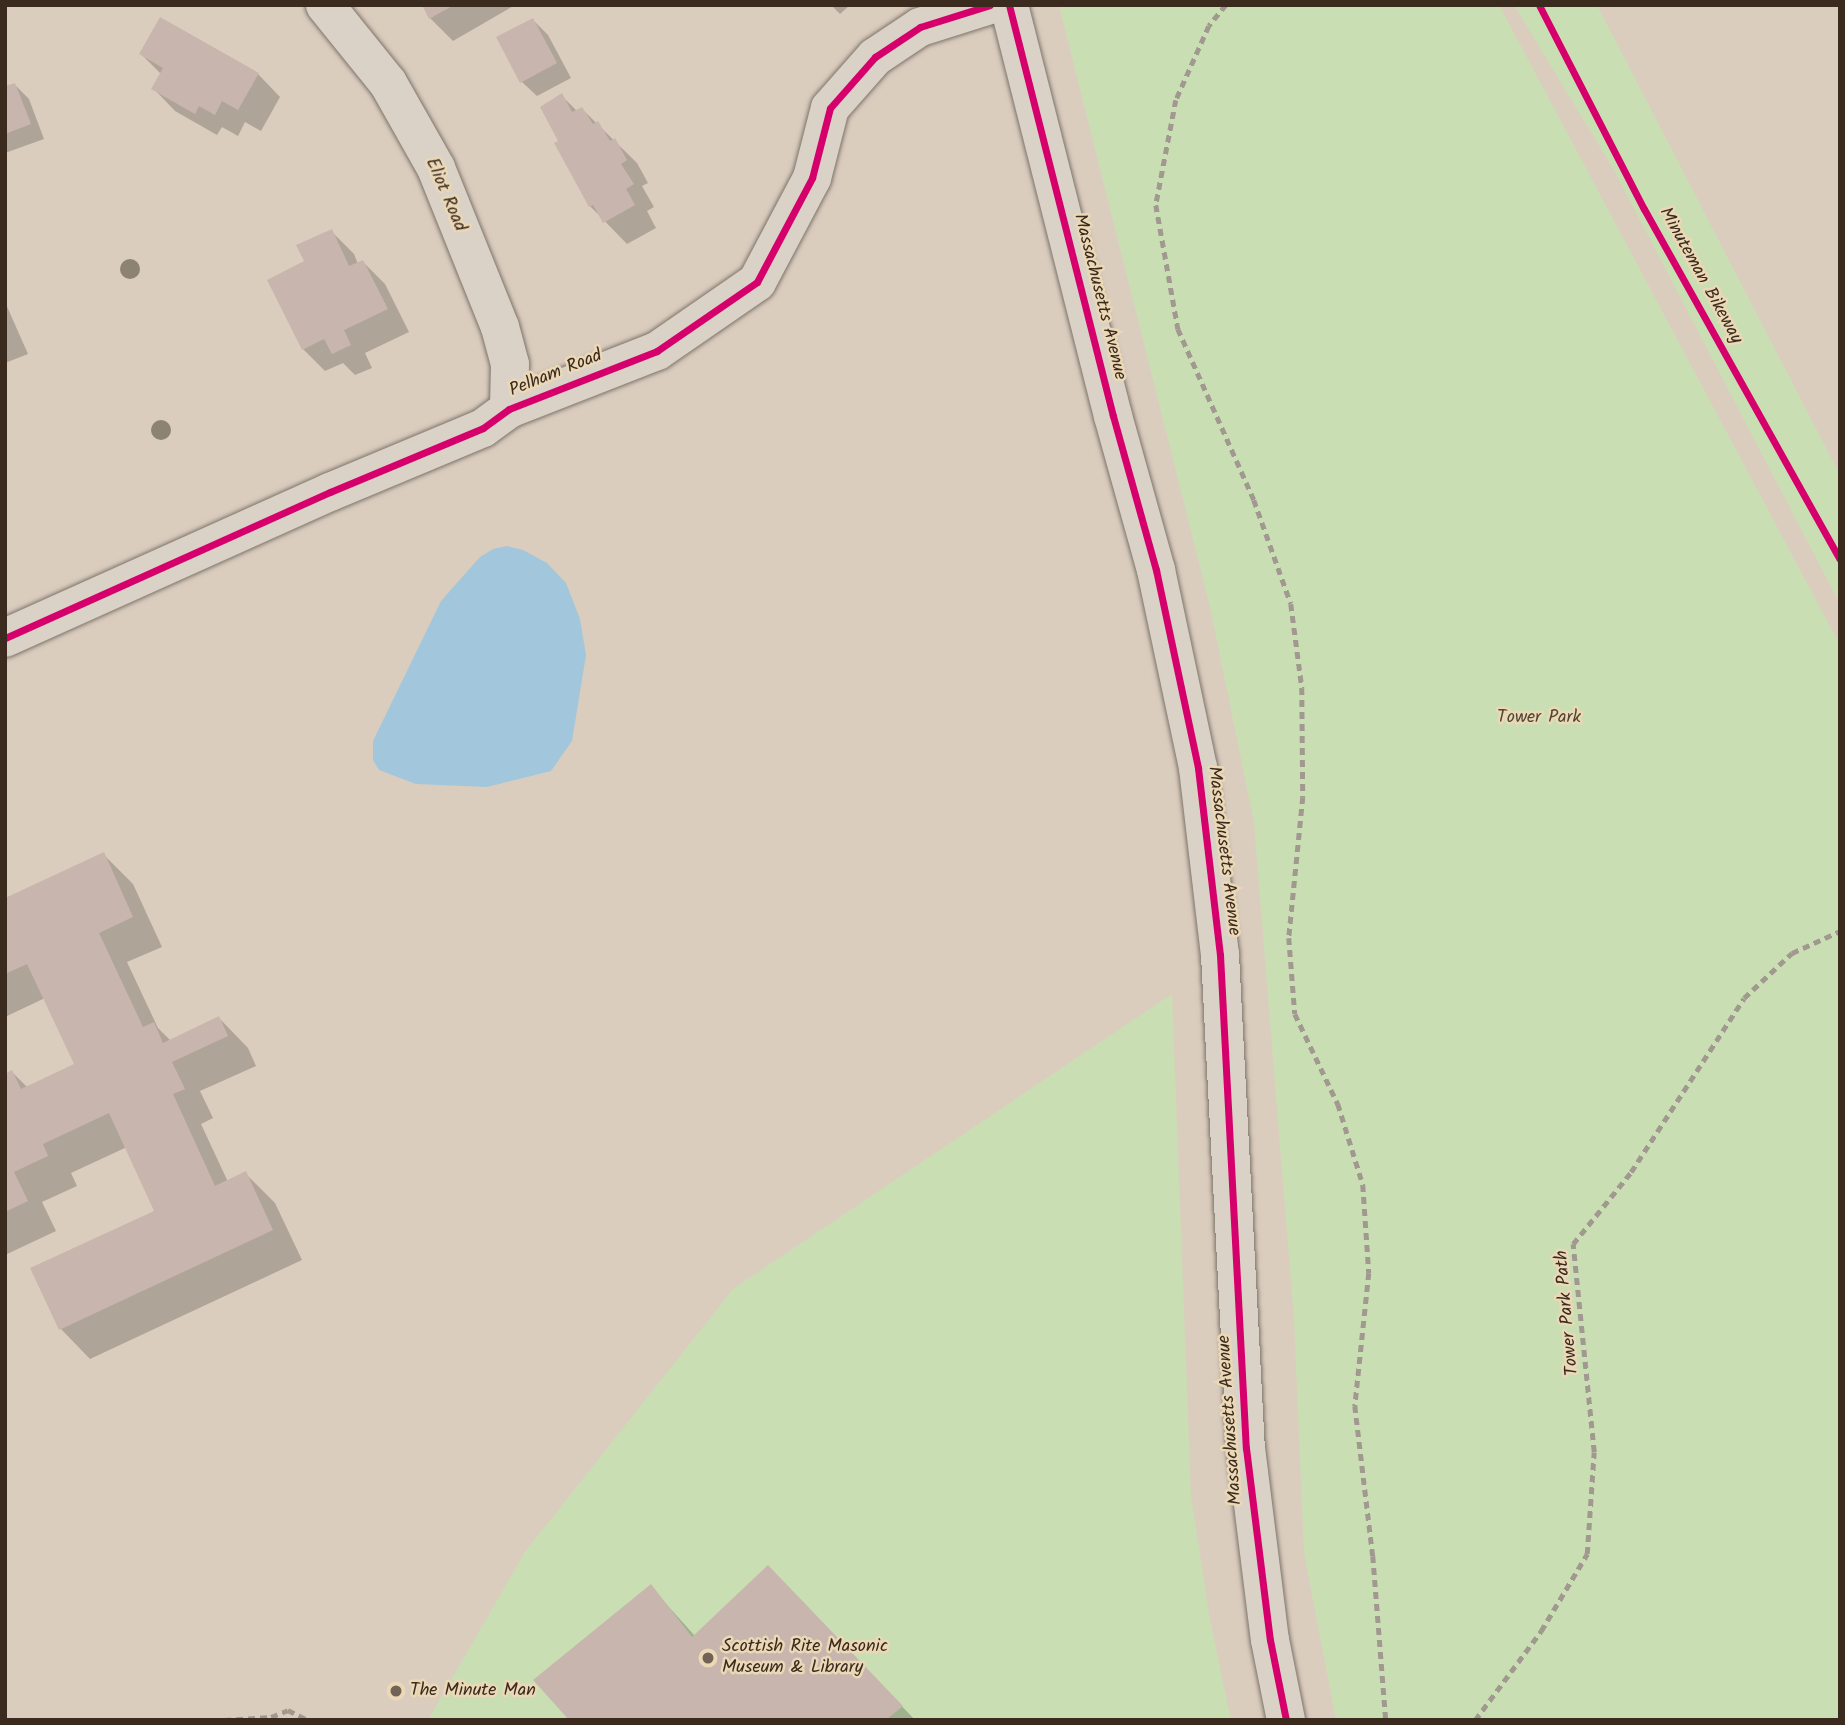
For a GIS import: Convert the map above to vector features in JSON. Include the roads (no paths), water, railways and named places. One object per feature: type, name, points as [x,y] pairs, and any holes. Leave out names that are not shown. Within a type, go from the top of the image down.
[{"type":"main road","name":"Eliot Road","points":[[325,5],[388,83],[436,168],[500,327],[510,364],[509,410]]},
{"type":"main road","name":"Pelham Road","points":[[5,638],[330,492],[483,428],[509,410],[657,351],[758,282],[812,178],[830,108],[876,57],[920,27],[990,5]]},
{"type":"main road","name":"Massachusetts Avenue","points":[[1009,5],[1109,402],[1156,570],[1198,768],[1220,955],[1245,1448],[1270,1640],[1286,1720]]},
{"type":"water","points":[[507,546],[523,550],[547,563],[566,583],[580,619],[586,655],[572,741],[551,771],[487,787],[416,784],[379,770],[373,760],[373,741],[441,601],[480,557],[493,549]]},
{"type":"place","name":"Scottish Rite Masonic Museum & Library","points":[[708,1658]]},
{"type":"place","name":"The Minute Man","points":[[396,1691]]},
{"type":"park label","name":"Tower Park","points":[[1539,718]]}]
